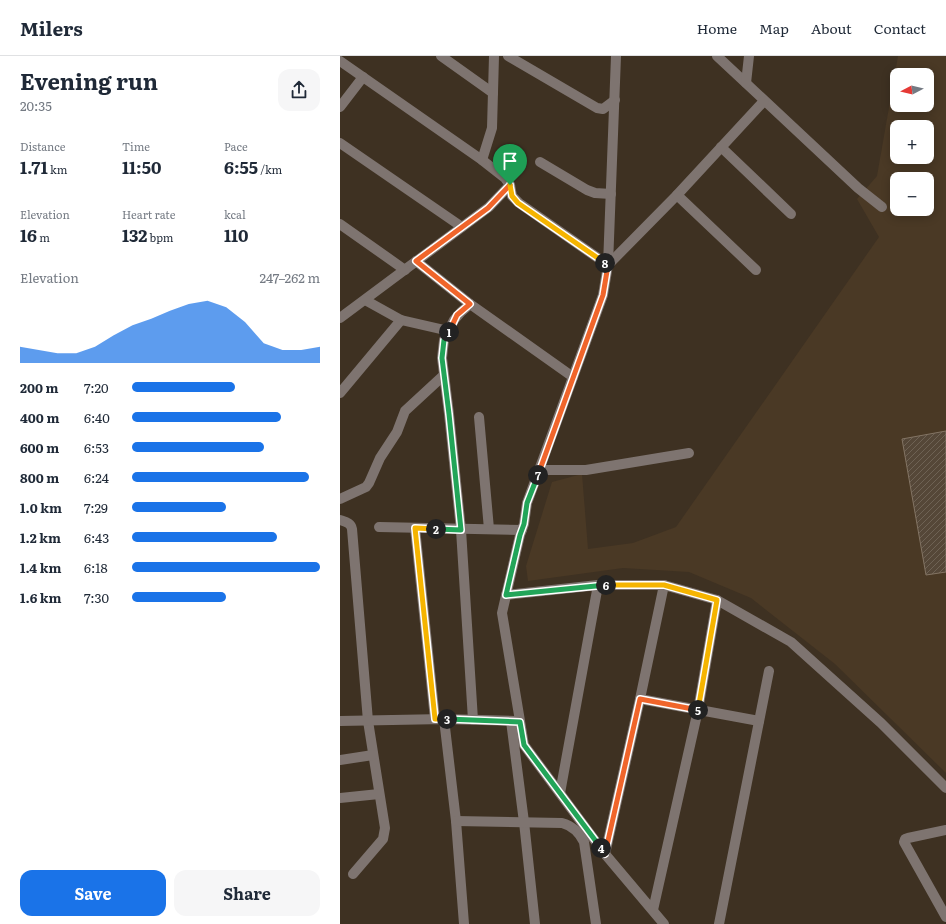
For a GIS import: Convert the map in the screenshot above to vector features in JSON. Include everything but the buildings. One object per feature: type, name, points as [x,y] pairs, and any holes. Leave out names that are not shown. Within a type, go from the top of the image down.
[{"type":"street","points":[[441,56],[493,93]]},
{"type":"street","points":[[482,160],[492,128],[494,56]]},
{"type":"street","points":[[508,56],[597,108],[603,109],[615,100]]},
{"type":"street","points":[[535,924],[524,822],[516,721],[502,613],[527,503],[603,295],[608,265],[616,56]]},
{"type":"street","points":[[718,56],[858,188],[882,207]]},
{"type":"street","points":[[746,83],[749,56]]},
{"type":"street","points":[[340,61],[482,160],[505,178],[510,185],[512,196],[518,203],[608,265]]},
{"type":"street","points":[[340,107],[363,77]]},
{"type":"street","points":[[608,265],[677,195],[764,100]]},
{"type":"street","points":[[340,144],[462,227]]},
{"type":"street","points":[[721,147],[791,214]]},
{"type":"street","points":[[540,162],[587,190],[611,194]]},
{"type":"street","points":[[343,313],[365,300],[488,208],[510,185]]},
{"type":"street","points":[[677,195],[756,270]]},
{"type":"street","points":[[340,224],[405,270]]},
{"type":"street","points":[[416,261],[518,340],[573,377]]},
{"type":"street","points":[[365,300],[401,320],[449,331]]},
{"type":"street","points":[[470,304],[457,315],[444,340],[442,352],[461,530],[473,720]]},
{"type":"street","points":[[340,392],[401,320]]},
{"type":"street","points":[[340,499],[366,487],[380,458],[397,432],[405,411],[444,375]]},
{"type":"street","points":[[479,417],[489,529]]},
{"type":"street","points":[[539,470],[586,470],[689,453]]},
{"type":"street","points":[[340,520],[349,523],[352,526],[368,721],[385,832],[379,844],[352,874]]},
{"type":"street","points":[[379,527],[461,530],[522,530]]},
{"type":"street","points":[[415,528],[440,719],[456,821],[464,924]]},
{"type":"street","points":[[506,595],[598,585],[664,585],[717,600],[791,642],[881,723],[946,788]]},
{"type":"street","points":[[560,793],[598,585]]},
{"type":"street","points":[[605,854],[664,585]]},
{"type":"street","points":[[652,910],[698,710],[717,600]]},
{"type":"street","points":[[719,924],[769,671]]},
{"type":"street","points":[[640,699],[759,721]]},
{"type":"street","points":[[340,721],[440,719],[516,721]]},
{"type":"street","points":[[516,721],[524,745],[605,854],[664,924]]},
{"type":"street","points":[[340,760],[373,755]]},
{"type":"street","points":[[340,798],[379,794]]},
{"type":"street","points":[[456,821],[562,823],[572,827],[582,837],[584,842],[596,924]]},
{"type":"street","points":[[946,830],[908,838],[905,839],[904,842],[946,917]]},
{"type":"shaded area","points":[[898,56],[946,56],[946,773],[835,664],[751,598],[689,572],[623,568],[528,581],[526,566],[552,482],[582,474],[588,549],[633,543],[676,527],[879,237],[857,199],[877,176],[890,102],[890,112],[934,112],[934,68],[896,68]]},
{"type":"route","points":[[510,185],[512,196],[518,203],[608,265],[603,295],[527,503],[524,524],[506,595],[598,585],[664,585],[717,600],[698,710],[640,699],[605,854],[524,745],[520,722],[435,719],[415,528],[461,530],[442,352],[444,340],[454,320],[457,315],[470,304],[416,261],[488,208],[510,185]]}]
